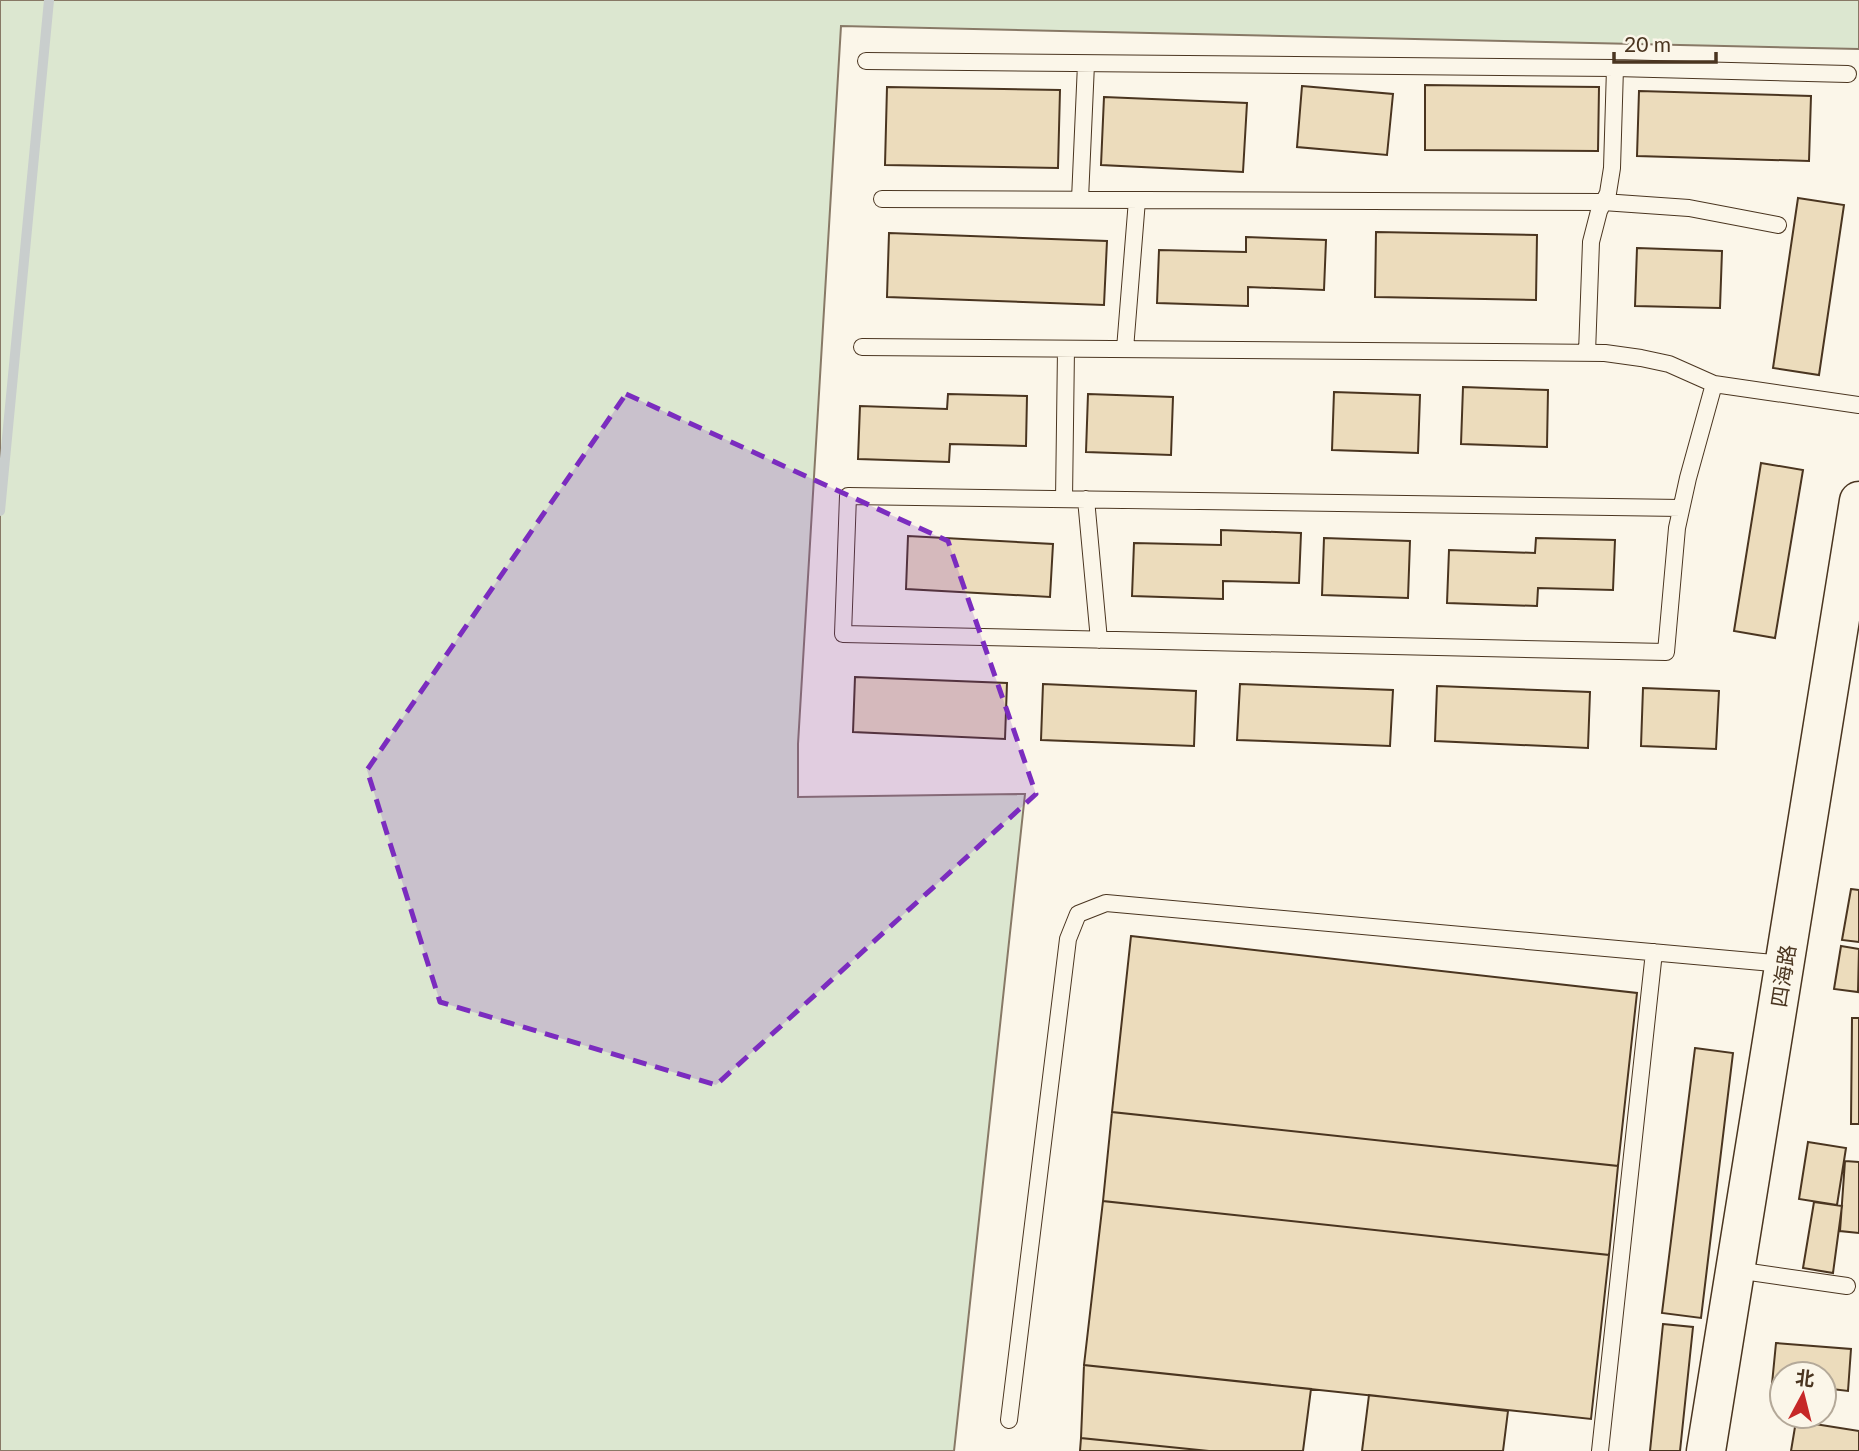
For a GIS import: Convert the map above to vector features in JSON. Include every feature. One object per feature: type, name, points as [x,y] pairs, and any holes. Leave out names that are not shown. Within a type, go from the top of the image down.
[{"type":"street","name":"四海路","points":[[1706,1451],[1859,500]]},
{"type":"lane","points":[[866,61],[1615,68],[1848,74]]},
{"type":"lane","points":[[1080,199],[1086,64]]},
{"type":"lane","points":[[1587,353],[1591,242],[1599,211],[1608,193],[1612,168],[1615,68]]},
{"type":"lane","points":[[882,199],[1603,202],[1689,208],[1778,225]]},
{"type":"lane","points":[[1125,349],[1137,200]]},
{"type":"lane","points":[[862,347],[1587,353],[1641,358],[1669,364],[1714,384],[1859,405]]},
{"type":"lane","points":[[1064,499],[1066,349]]},
{"type":"lane","points":[[1681,508],[848,496],[843,634],[1666,652],[1677,528],[1714,384]]},
{"type":"lane","points":[[1086,499],[1099,640]]},
{"type":"lane","points":[[1009,1420],[1068,939],[1078,914],[1107,903],[1786,965]]},
{"type":"lane","points":[[1600,1451],[1654,952]]},
{"type":"lane","points":[[1736,1270],[1847,1286]]},
{"type":"highlighted area","points":[[626,394],[948,541],[1036,794],[716,1085],[440,1002],[367,770]]},
{"type":"green space","points":[[0,0],[1859,0],[1859,49],[841,26],[798,744],[798,797],[1025,794],[954,1451],[0,1451]]},
{"type":"building","points":[[1425,85],[1599,87],[1598,151],[1425,150]]},
{"type":"building","points":[[1302,86],[1393,94],[1387,155],[1297,147]]},
{"type":"building","points":[[887,87],[1060,90],[1058,168],[885,165]]},
{"type":"building","points":[[1639,91],[1811,96],[1809,161],[1637,156]]},
{"type":"building","points":[[1104,97],[1247,103],[1243,172],[1101,165]]},
{"type":"building","points":[[1798,198],[1844,205],[1819,375],[1773,368]]},
{"type":"building","points":[[1376,232],[1537,235],[1536,300],[1375,297]]},
{"type":"building","points":[[889,233],[1107,241],[1104,305],[887,297]]},
{"type":"building","points":[[1246,237],[1326,240],[1324,290],[1248,287],[1248,306],[1157,303],[1159,250],[1246,252]]},
{"type":"building","points":[[1637,248],[1722,251],[1720,308],[1635,306]]},
{"type":"building","points":[[1463,387],[1548,390],[1547,447],[1461,444]]},
{"type":"building","points":[[1334,392],[1420,395],[1418,453],[1332,450]]},
{"type":"building","points":[[948,394],[1027,396],[1026,446],[950,444],[949,462],[858,459],[860,406],[947,409]]},
{"type":"building","points":[[1088,394],[1173,397],[1171,455],[1086,452]]},
{"type":"building","points":[[1761,463],[1803,470],[1775,638],[1734,631]]},
{"type":"building","points":[[1221,530],[1301,533],[1299,583],[1223,581],[1223,599],[1132,596],[1134,543],[1221,545]]},
{"type":"building","points":[[908,536],[1053,544],[1050,597],[906,589]]},
{"type":"building","points":[[1324,538],[1410,541],[1408,598],[1322,595]]},
{"type":"building","points":[[1536,538],[1615,540],[1613,590],[1538,588],[1537,606],[1447,603],[1449,550],[1535,553]]},
{"type":"building","points":[[855,677],[1007,683],[1005,739],[853,732]]},
{"type":"building","points":[[1043,684],[1196,691],[1194,746],[1041,740]]},
{"type":"building","points":[[1240,684],[1393,690],[1390,746],[1237,740]]},
{"type":"building","points":[[1437,686],[1590,692],[1588,748],[1435,741]]},
{"type":"building","points":[[1643,688],[1719,691],[1716,749],[1641,746]]},
{"type":"building","points":[[1851,889],[1859,890],[1859,942],[1842,940]]},
{"type":"building","points":[[1131,936],[1637,993],[1618,1166],[1112,1112]]},
{"type":"building","points":[[1841,946],[1859,949],[1858,992],[1834,989]]},
{"type":"building","points":[[1852,1018],[1859,1018],[1859,1124],[1851,1124]]},
{"type":"building","points":[[1695,1048],[1733,1053],[1701,1318],[1662,1313]]},
{"type":"building","points":[[1112,1112],[1618,1166],[1609,1255],[1103,1201]]},
{"type":"building","points":[[1808,1142],[1846,1148],[1837,1205],[1799,1199]]},
{"type":"building","points":[[1845,1161],[1859,1162],[1859,1233],[1840,1231]]},
{"type":"building","points":[[1103,1201],[1609,1255],[1591,1419],[1084,1365]]},
{"type":"building","points":[[1814,1202],[1842,1206],[1833,1273],[1803,1268]]},
{"type":"building","points":[[1663,1324],[1693,1327],[1680,1451],[1650,1451]]},
{"type":"building","points":[[1776,1343],[1851,1349],[1848,1391],[1838,1390],[1838,1360],[1774,1360]]},
{"type":"building","points":[[1084,1365],[1311,1389],[1303,1451],[1209,1451],[1081,1438]]},
{"type":"building","points":[[1369,1395],[1508,1411],[1503,1451],[1362,1451]]},
{"type":"building","points":[[1838,1428],[1859,1431],[1859,1451],[1791,1451],[1794,1430],[1838,1430]]},
{"type":"building","points":[[1081,1438],[1209,1451],[1080,1451]]},
{"type":"waterway","points":[[0,511],[49,0]]}]
